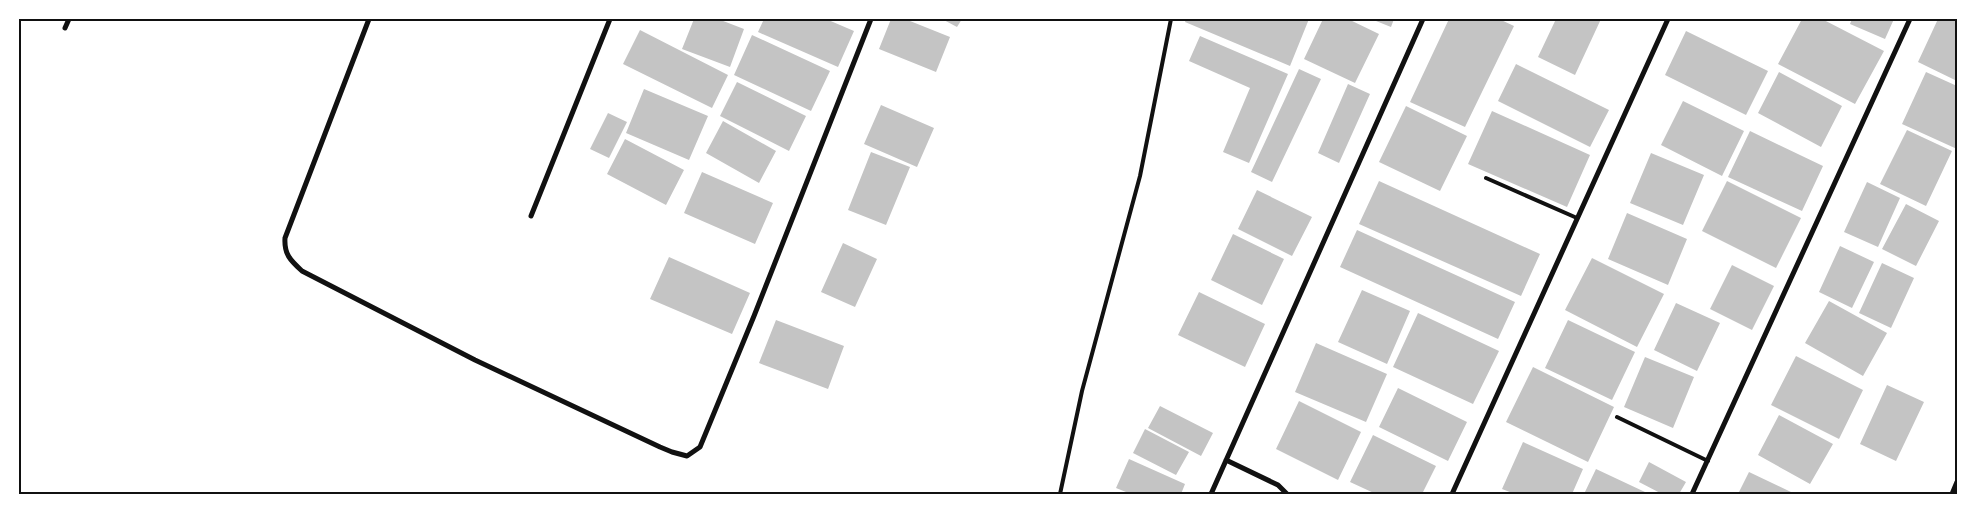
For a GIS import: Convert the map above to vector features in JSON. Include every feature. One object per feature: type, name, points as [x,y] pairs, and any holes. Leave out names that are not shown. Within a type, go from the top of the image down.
[{"type":"street","points":[[65,28],[69,19]]},
{"type":"street","points":[[369,19],[285,238],[284,249],[288,259],[302,270],[475,360],[660,447],[688,456],[700,447],[754,316],[871,19]]},
{"type":"street","points":[[531,216],[610,19]]},
{"type":"street","points":[[1211,494],[1423,19]]},
{"type":"street","points":[[1452,494],[1668,19]]},
{"type":"street","points":[[1692,494],[1910,19]]},
{"type":"street","points":[[1226,460],[1278,485],[1287,494]]},
{"type":"street","points":[[1952,494],[1957,482]]},
{"type":"lane","points":[[1060,494],[1082,391],[1140,176],[1171,19]]},
{"type":"lane","points":[[1486,178],[1577,218]]},
{"type":"lane","points":[[1618,417],[1708,460]]},
{"type":"building","points":[[694,19],[718,19],[744,29],[730,67],[682,49]]},
{"type":"building","points":[[764,19],[826,19],[854,31],[838,67],[758,32]]},
{"type":"building","points":[[891,19],[905,19],[950,37],[936,72],[879,49]]},
{"type":"building","points":[[942,19],[962,19],[957,27]]},
{"type":"building","points":[[1186,19],[1309,19],[1290,66],[1185,22]]},
{"type":"building","points":[[1323,19],[1348,19],[1379,34],[1355,83],[1304,59]]},
{"type":"building","points":[[1371,19],[1394,19],[1391,27]]},
{"type":"building","points":[[1449,19],[1499,19],[1514,26],[1465,127],[1410,102]]},
{"type":"building","points":[[1556,19],[1601,19],[1575,75],[1538,57]]},
{"type":"building","points":[[1802,19],[1822,19],[1884,51],[1855,104],[1778,64]]},
{"type":"building","points":[[1852,19],[1894,19],[1885,39],[1850,24]]},
{"type":"building","points":[[1938,19],[1957,19],[1957,81],[1918,62]]},
{"type":"building","points":[[640,30],[728,75],[712,108],[623,64]]},
{"type":"building","points":[[1686,31],[1768,71],[1746,115],[1665,75]]},
{"type":"building","points":[[752,35],[830,71],[811,111],[734,75]]},
{"type":"building","points":[[1200,36],[1288,74],[1249,163],[1223,152],[1250,88],[1189,61]]},
{"type":"building","points":[[1516,64],[1609,110],[1590,147],[1498,101]]},
{"type":"building","points":[[1299,69],[1321,79],[1272,182],[1251,172]]},
{"type":"building","points":[[1779,72],[1842,106],[1821,147],[1758,113]]},
{"type":"building","points":[[1926,72],[1957,86],[1957,149],[1902,124]]},
{"type":"building","points":[[737,82],[806,116],[789,151],[720,116]]},
{"type":"building","points":[[1348,84],[1370,94],[1339,163],[1318,153]]},
{"type":"building","points":[[644,89],[708,116],[689,160],[626,133]]},
{"type":"building","points":[[1683,101],[1744,131],[1722,176],[1661,145]]},
{"type":"building","points":[[881,105],[934,128],[917,167],[864,144]]},
{"type":"building","points":[[1406,106],[1467,136],[1440,191],[1379,162]]},
{"type":"building","points":[[1492,111],[1590,155],[1567,207],[1468,164]]},
{"type":"building","points":[[608,113],[627,122],[609,158],[590,149]]},
{"type":"building","points":[[723,121],[776,151],[759,183],[706,153]]},
{"type":"building","points":[[1907,130],[1952,151],[1926,206],[1880,184]]},
{"type":"building","points":[[1750,131],[1823,166],[1802,211],[1728,177]]},
{"type":"building","points":[[625,139],[684,170],[666,205],[607,174]]},
{"type":"building","points":[[871,152],[910,167],[886,225],[848,210]]},
{"type":"building","points":[[1651,153],[1704,175],[1683,225],[1630,203]]},
{"type":"building","points":[[702,172],[773,203],[755,244],[684,213]]},
{"type":"building","points":[[1379,181],[1540,254],[1521,296],[1359,224]]},
{"type":"building","points":[[1727,181],[1801,218],[1776,268],[1702,231]]},
{"type":"building","points":[[1867,182],[1900,198],[1878,247],[1844,232]]},
{"type":"building","points":[[1257,190],[1312,217],[1292,256],[1238,229]]},
{"type":"building","points":[[1906,204],[1939,221],[1916,266],[1882,249]]},
{"type":"building","points":[[1627,213],[1687,239],[1668,285],[1608,259]]},
{"type":"building","points":[[1357,230],[1515,302],[1498,339],[1340,267]]},
{"type":"building","points":[[1233,234],[1284,259],[1262,305],[1211,280]]},
{"type":"building","points":[[843,243],[877,259],[855,307],[821,292]]},
{"type":"building","points":[[1840,246],[1874,262],[1852,308],[1819,292]]},
{"type":"building","points":[[669,257],[750,293],[732,334],[650,299]]},
{"type":"building","points":[[1592,258],[1664,294],[1637,347],[1565,310]]},
{"type":"building","points":[[1882,263],[1914,278],[1891,328],[1859,313]]},
{"type":"building","points":[[1732,265],[1774,286],[1752,330],[1710,309]]},
{"type":"building","points":[[1362,290],[1410,311],[1387,364],[1338,342]]},
{"type":"building","points":[[1199,292],[1265,324],[1245,367],[1178,335]]},
{"type":"building","points":[[1829,301],[1887,333],[1863,376],[1805,343]]},
{"type":"building","points":[[1676,303],[1720,323],[1697,371],[1654,350]]},
{"type":"building","points":[[1418,313],[1499,351],[1473,404],[1393,367]]},
{"type":"building","points":[[776,320],[844,346],[828,389],[759,363]]},
{"type":"building","points":[[1568,320],[1635,352],[1612,400],[1545,368]]},
{"type":"building","points":[[1316,343],[1387,374],[1366,422],[1295,392]]},
{"type":"building","points":[[1796,356],[1863,390],[1839,439],[1771,405]]},
{"type":"building","points":[[1645,357],[1694,377],[1673,428],[1624,407]]},
{"type":"building","points":[[1533,367],[1614,407],[1588,462],[1506,422]]},
{"type":"building","points":[[1887,385],[1924,402],[1896,461],[1860,444]]},
{"type":"building","points":[[1398,388],[1467,422],[1448,461],[1379,427]]},
{"type":"building","points":[[1299,401],[1361,432],[1338,480],[1276,449]]},
{"type":"building","points":[[1160,406],[1213,433],[1201,456],[1148,428]]},
{"type":"building","points":[[1779,415],[1833,444],[1810,484],[1758,455]]},
{"type":"building","points":[[1145,429],[1189,452],[1176,475],[1133,453]]},
{"type":"building","points":[[1373,435],[1436,466],[1422,494],[1376,494],[1350,482]]},
{"type":"building","points":[[1523,442],[1583,469],[1572,494],[1515,494],[1502,489]]},
{"type":"building","points":[[1129,459],[1185,484],[1181,494],[1131,494],[1116,488]]},
{"type":"building","points":[[1649,462],[1686,482],[1679,494],[1662,494],[1639,482]]},
{"type":"building","points":[[1596,469],[1645,492],[1644,494],[1584,494]]},
{"type":"building","points":[[1749,472],[1791,492],[1791,494],[1738,494]]}]
